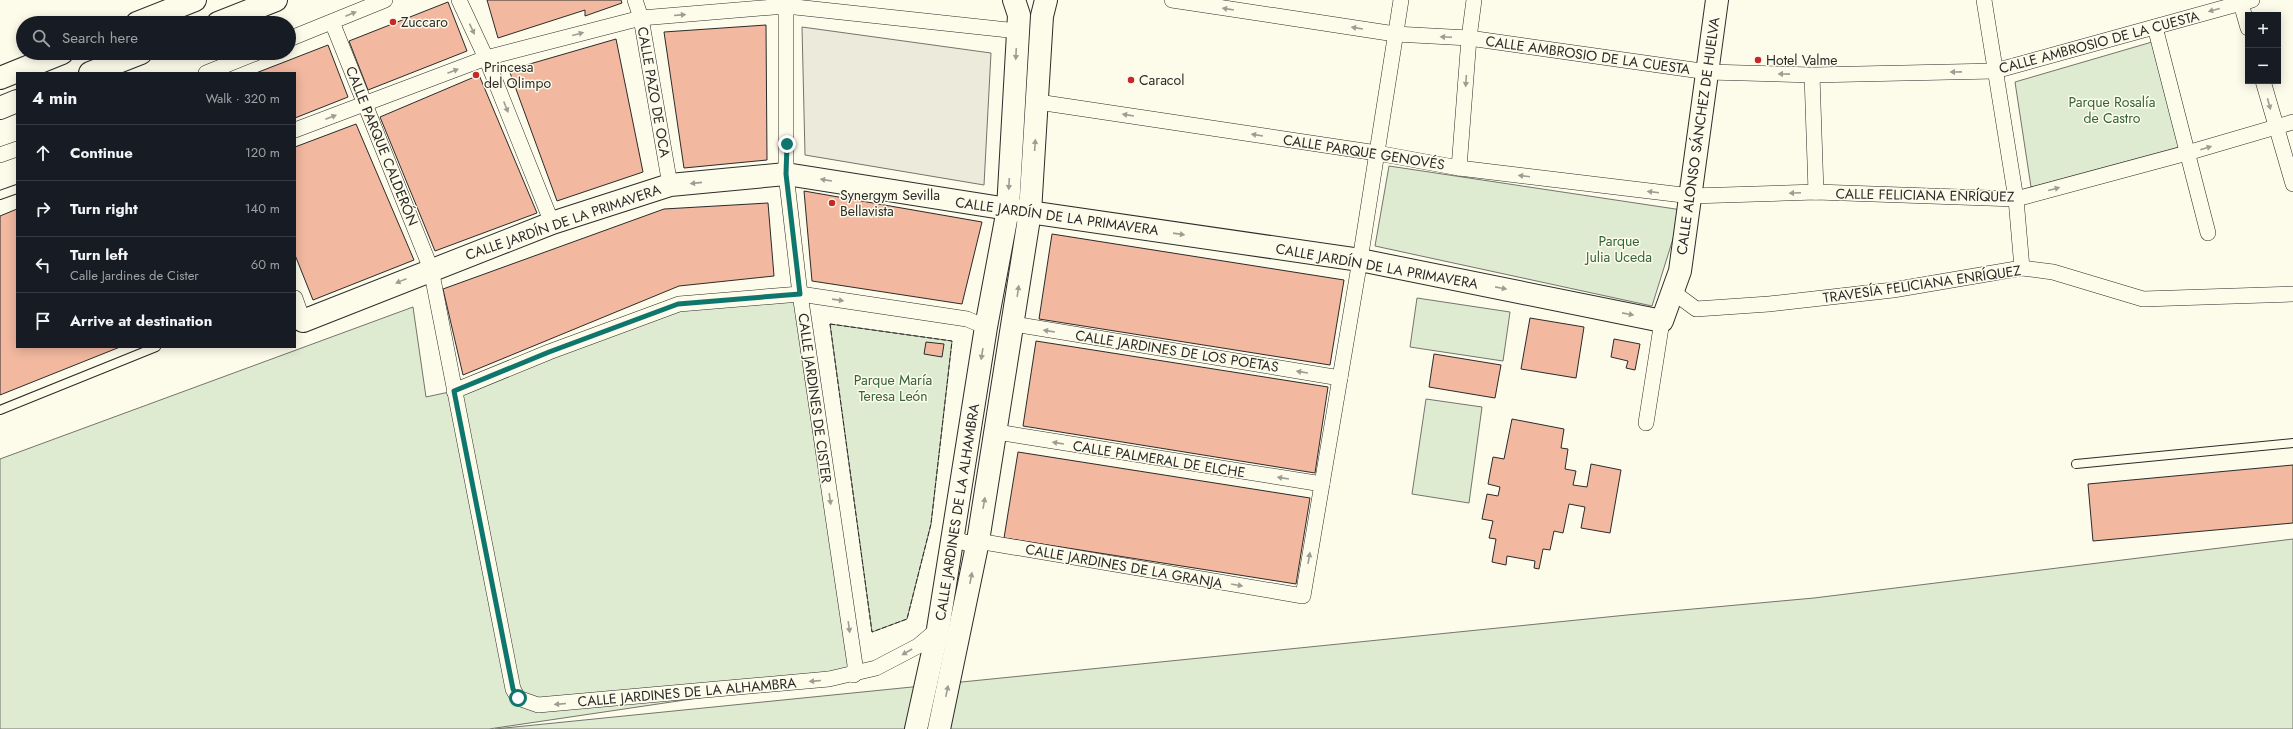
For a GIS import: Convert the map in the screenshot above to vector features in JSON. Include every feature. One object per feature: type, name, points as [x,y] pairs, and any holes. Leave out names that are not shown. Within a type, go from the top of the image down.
[{"type":"street","points":[[155,16],[195,0]]},
{"type":"street","points":[[236,16],[276,0]]},
{"type":"street","points":[[296,37],[385,0]]},
{"type":"street","points":[[459,0],[486,58],[552,224]]},
{"type":"street","name":"CALLE PAZO DE OCA","points":[[635,0],[641,18],[670,185]]},
{"type":"street","name":"CALLE JARDINES DE LA ALHAMBRA","points":[[513,689],[518,698],[538,706],[828,680],[854,674],[898,657],[918,646],[938,629],[986,327],[1008,209],[1018,30],[1018,15],[1014,0]]},
{"type":"street","name":"CALLE JARDINES DE LA ALHAMBRA","points":[[939,729],[978,541],[1014,324],[1030,212],[1038,102],[1042,16],[1046,0]]},
{"type":"street","name":"CALLE AMBROSIO DE LA CUESTA","points":[[1172,0],[1395,34],[1469,38],[1708,72],[1812,74],[1995,71],[2244,1]]},
{"type":"street","points":[[1322,484],[1360,260],[1401,0]]},
{"type":"street","points":[[1459,168],[1469,38],[1474,0]]},
{"type":"street","name":"CALLE ALONSO SÁNCHEZ DE HUELVA","points":[[1662,321],[1680,271],[1717,0]]},
{"type":"street","points":[[1984,0],[2016,199],[2022,268]]},
{"type":"street","points":[[2244,1],[2246,12]]},
{"type":"street","points":[[296,130],[486,58],[641,18],[786,3],[1018,30]]},
{"type":"street","name":"CALLE JARDINES DE CISTER","points":[[786,3],[786,174],[800,294],[855,666],[854,674]]},
{"type":"street","name":"CALLE PARQUE CALDERÓN","points":[[332,22],[431,269],[513,689]]},
{"type":"street","points":[[2155,26],[2208,233]]},
{"type":"street","points":[[0,78],[45,60]]},
{"type":"street","points":[[93,72],[123,60]]},
{"type":"street","points":[[211,72],[239,60]]},
{"type":"street","points":[[1812,74],[1816,192]]},
{"type":"street","points":[[2264,84],[2275,127],[2293,184]]},
{"type":"street","points":[[0,108],[16,102]]},
{"type":"street","name":"CALLE PARQUE GENOVÉS","points":[[1038,102],[1377,153],[1459,168],[1691,196]]},
{"type":"street","name":"CALLE FELICIANA ENRÍQUEZ","points":[[1691,196],[1816,192],[2016,199],[2187,153],[2293,122]]},
{"type":"street","points":[[0,155],[16,149]]},
{"type":"street","name":"CALLE JARDÍN DE LA PRIMAVERA","points":[[303,321],[431,269],[552,224],[670,185],[786,174],[1008,209],[1360,260],[1662,321]]},
{"type":"street","name":"TRAVESÍA FELICIANA ENRÍQUEZ","points":[[1673,292],[1696,309],[1769,304],[1892,290],[2022,268],[2053,272],[2143,299],[2293,294]]},
{"type":"street","points":[[454,391],[549,352],[678,304],[800,294],[968,319],[986,327]]},
{"type":"street","points":[[296,301],[303,321]]},
{"type":"street","points":[[1646,423],[1662,321]]},
{"type":"street","name":"CALLE JARDINES DE LOS POETAS","points":[[1014,324],[1340,378]]},
{"type":"street","name":"CALLE PALMERAL DE ELCHE","points":[[997,432],[1322,484]]},
{"type":"street","name":"CALLE JARDINES DE LA GRANJA","points":[[955,528],[957,538],[960,542],[970,543],[978,541],[1303,596],[1322,484]]},
{"type":"street","points":[[916,729],[938,629]]},
{"type":"lane","points":[[0,195],[16,189]]},
{"type":"lane","points":[[0,410],[154,348]]},
{"type":"lane","points":[[2076,464],[2293,443]]},
{"type":"green space","name":"Parque Rosalía de Castro","points":[[2152,42],[2183,146],[2031,187],[2015,82]]},
{"type":"green space","name":"Parque Julia Uceda","points":[[1389,166],[1682,210],[1652,306],[1375,246]]},
{"type":"green space","points":[[800,294],[854,675],[489,729],[0,729],[0,459],[413,307],[426,397],[454,391],[679,304]]},
{"type":"green space","points":[[1417,298],[1510,312],[1503,361],[1410,347]]},
{"type":"green space","name":"Parque María Teresa León","points":[[830,324],[952,341],[931,524],[907,619],[872,632]]},
{"type":"green space","points":[[1426,399],[1482,407],[1469,503],[1412,494]]},
{"type":"green space","points":[[2293,539],[2293,729],[495,729],[1627,615],[1814,598]]},
{"type":"shaded area","points":[[802,27],[991,53],[984,185],[805,155]]},
{"type":"building","points":[[487,0],[621,0],[622,3],[585,16],[585,10],[498,38]]},
{"type":"building","points":[[448,2],[467,51],[368,90],[349,41]]},
{"type":"building","points":[[766,25],[767,160],[684,168],[664,32]]},
{"type":"building","points":[[616,39],[643,172],[557,201],[509,70]]},
{"type":"building","points":[[328,45],[348,97],[296,118],[296,72],[259,72],[289,60],[296,60],[296,57]]},
{"type":"building","points":[[479,75],[537,213],[435,251],[380,117]]},
{"type":"building","points":[[356,124],[414,260],[313,300],[296,258],[296,147]]},
{"type":"building","points":[[804,191],[982,222],[962,304],[812,281]]},
{"type":"building","points":[[768,203],[774,276],[679,286],[463,375],[443,289],[664,209]]},
{"type":"building","points":[[16,209],[16,348],[118,348],[0,395],[0,216]]},
{"type":"building","points":[[1052,234],[1344,280],[1330,365],[1039,319]]},
{"type":"building","points":[[1530,318],[1584,327],[1576,378],[1521,369]]},
{"type":"building","points":[[1614,339],[1640,344],[1635,370],[1626,368],[1628,361],[1611,357]]},
{"type":"building","points":[[1036,341],[1328,387],[1315,473],[1023,426]]},
{"type":"building","points":[[926,342],[944,344],[942,357],[924,354]]},
{"type":"building","points":[[1434,354],[1501,365],[1495,398],[1429,387]]},
{"type":"building","points":[[1512,419],[1564,429],[1561,448],[1568,449],[1565,469],[1576,471],[1573,485],[1587,487],[1591,464],[1621,470],[1610,533],[1581,528],[1585,507],[1569,504],[1563,533],[1554,531],[1550,550],[1543,549],[1539,569],[1534,568],[1535,561],[1507,556],[1506,565],[1492,562],[1496,539],[1489,538],[1493,521],[1482,519],[1487,494],[1498,496],[1500,487],[1488,484],[1493,457],[1504,459]]},
{"type":"building","points":[[1018,452],[1310,498],[1296,584],[1004,538]]},
{"type":"building","points":[[2293,465],[2293,523],[2093,541],[2088,484]]},
{"type":"fence","points":[[830,324],[952,341],[931,524],[907,619],[872,632],[830,324]]},
{"type":"place","name":"Zuccaro","points":[[393,22]]},
{"type":"place","name":"Hotel Valme","points":[[1758,60]]},
{"type":"place","name":"Princesa del Olimpo","points":[[476,75]]},
{"type":"place","name":"Caracol","points":[[1131,80]]},
{"type":"place","name":"Synergym Sevilla Bellavista","points":[[832,203]]},
{"type":"route","points":[[518,698],[513,689],[454,391],[549,352],[678,304],[800,294],[786,174],[787,144]]}]
